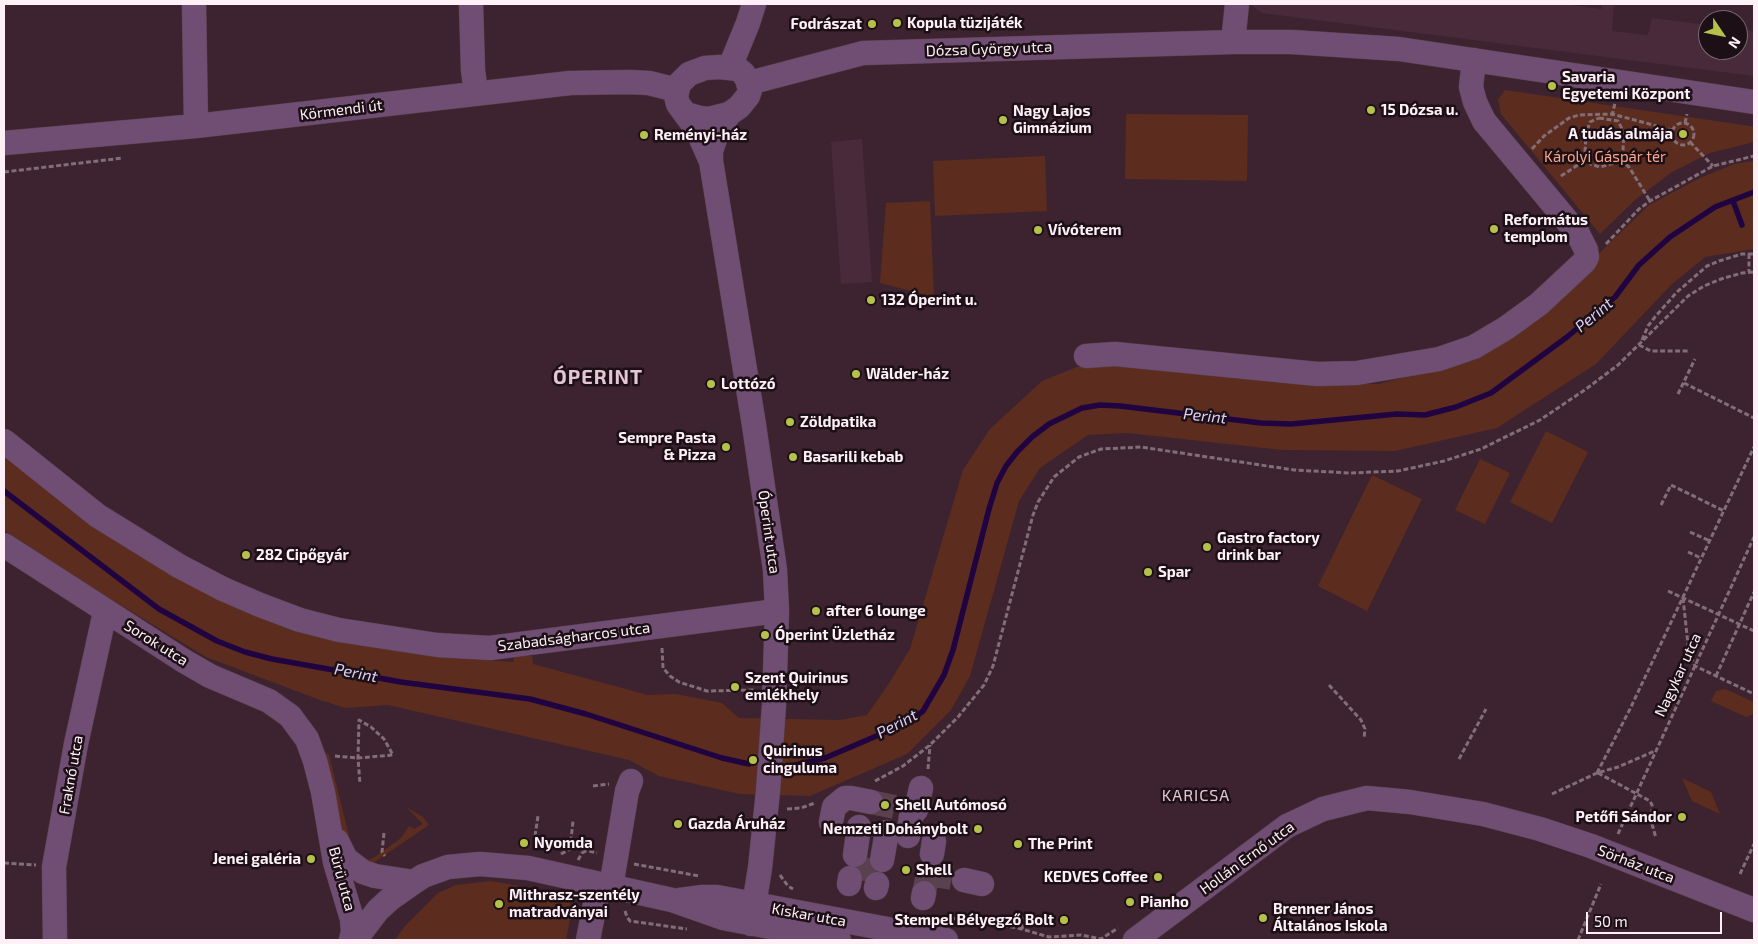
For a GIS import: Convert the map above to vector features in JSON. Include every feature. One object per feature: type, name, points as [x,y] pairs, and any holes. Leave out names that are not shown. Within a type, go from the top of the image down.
[{"type":"street","points":[[194,4],[196,126]]},
{"type":"street","points":[[471,4],[473,70],[476,94]]},
{"type":"street","points":[[730,67],[754,4]]},
{"type":"street","points":[[1238,4],[1233,42],[1321,43],[1399,49],[1754,102]]},
{"type":"street","name":"Dózsa György utca","points":[[749,83],[863,53],[1233,42]]},
{"type":"street","points":[[1086,356],[1115,354],[1317,374],[1356,374],[1439,359],[1474,347],[1506,328],[1539,304],[1575,271],[1587,257],[1586,250],[1578,234],[1484,121],[1475,102],[1471,87],[1474,60]]},
{"type":"street","points":[[730,67],[743,73],[749,83],[750,90],[748,96],[739,107],[730,114],[709,119],[686,114],[678,104],[676,96],[679,84],[689,74],[705,68],[730,67]]},
{"type":"street","name":"Körmendi út","points":[[4,143],[196,126],[570,83],[604,81],[649,83],[676,90]]},
{"type":"street","name":"Óperint utca","points":[[686,114],[700,136],[711,161]]},
{"type":"street","name":"Óperint utca","points":[[730,114],[716,136],[711,151],[711,161],[757,444],[775,570],[777,611],[774,705],[774,800],[753,915]]},
{"type":"street","name":"Szabadságharcos utca","points":[[4,441],[98,516],[179,566],[223,589],[300,620],[339,630],[437,645],[490,648],[661,637],[777,611]]},
{"type":"street","name":"Sorok utca","points":[[4,545],[105,612],[210,676],[269,701],[290,716],[307,739]]},
{"type":"street","name":"Fraknó utca","points":[[55,940],[54,866],[76,744],[105,612]]},
{"type":"street","name":"Bürü utca","points":[[307,739],[315,761],[328,818],[335,862],[352,919],[353,932],[351,940]]},
{"type":"street","points":[[588,940],[615,860],[627,790],[631,781]]},
{"type":"street","points":[[868,858],[882,831],[905,809],[916,810],[915,787]]},
{"type":"street","points":[[831,822],[834,807],[845,798],[870,792]]},
{"type":"street","name":"Hollán Ernő utca","points":[[1128,933],[1287,826],[1323,809],[1367,798],[1449,807],[1516,823]]},
{"type":"street","name":"Bürü utca","points":[[328,818],[340,849],[354,867],[366,874],[414,882]]},
{"type":"street","name":"Sörház utca","points":[[1516,823],[1591,846],[1754,910]]},
{"type":"street","name":"Kiskar utca","points":[[355,940],[378,910],[390,898],[423,876],[448,867],[467,864],[491,864],[528,868],[672,900],[710,896],[753,915],[839,940]]},
{"type":"street","name":"Kiskar utca","points":[[753,915],[946,940]]},
{"type":"path","points":[[1612,116],[1615,103]]},
{"type":"path","points":[[1519,163],[1544,136],[1569,118],[1591,114],[1612,116],[1672,130]]},
{"type":"path","points":[[1685,123],[1687,114]]},
{"type":"path","points":[[1612,116],[1618,121],[1624,133],[1623,150],[1620,160],[1615,164],[1600,167],[1590,164],[1585,152],[1586,134],[1590,122],[1612,116]]},
{"type":"path","points":[[1685,123],[1691,126],[1694,131],[1693,137],[1690,142],[1684,145],[1678,144],[1674,139],[1672,130],[1679,124],[1685,123]]},
{"type":"path","points":[[1690,142],[1713,166]]},
{"type":"path","points":[[1621,228],[1639,209],[1650,201],[1713,166],[1754,156]]},
{"type":"path","points":[[4,172],[123,158]]},
{"type":"path","points":[[1562,176],[1586,158]]},
{"type":"path","points":[[1620,160],[1629,167],[1650,201]]},
{"type":"path","points":[[1509,218],[1514,214]]},
{"type":"path","points":[[1639,345],[1654,317],[1686,284],[1712,264],[1742,254],[1754,254]]},
{"type":"path","points":[[1749,254],[1750,272]]},
{"type":"path","points":[[870,792],[921,753],[958,717],[984,685],[994,666],[1038,502],[1054,477],[1079,457],[1100,449],[1141,447],[1294,470],[1350,473],[1398,471],[1463,455],[1481,450],[1525,428],[1586,390],[1618,365],[1688,296],[1704,286],[1721,279],[1754,272]]},
{"type":"path","points":[[1639,345],[1651,351],[1689,351]]},
{"type":"path","points":[[1678,394],[1696,359]]},
{"type":"path","points":[[1684,383],[1754,418]]},
{"type":"path","points":[[1598,773],[1754,448]]},
{"type":"path","points":[[1661,505],[1671,485],[1724,510]]},
{"type":"path","points":[[1690,532],[1710,541]]},
{"type":"path","name":"Nagykar utca","points":[[1623,823],[1754,537]]},
{"type":"path","points":[[1688,552],[1702,558]]},
{"type":"path","points":[[1668,591],[1754,631]]},
{"type":"path","points":[[1716,676],[1754,592]]},
{"type":"path","points":[[1683,598],[1689,654],[1695,666],[1754,694]]},
{"type":"path","points":[[661,637],[663,668],[679,682],[707,691],[754,690]]},
{"type":"path","points":[[1329,685],[1361,720],[1365,729],[1364,739]]},
{"type":"path","points":[[1460,759],[1486,709]]},
{"type":"path","points":[[331,755],[358,758],[393,755],[384,739],[371,727],[359,720],[358,758],[360,784]]},
{"type":"path","points":[[1552,794],[1656,750]]},
{"type":"path","points":[[1598,773],[1647,798],[1652,805],[1652,824],[1656,838]]},
{"type":"path","points":[[774,800],[801,808],[819,802]]},
{"type":"path","points":[[535,836],[538,816]]},
{"type":"path","points":[[573,821],[570,849],[588,850],[615,860],[705,877]]},
{"type":"path","points":[[384,833],[382,852],[386,858]]},
{"type":"path","points":[[1740,874],[1754,844]]},
{"type":"path","points":[[578,859],[582,853],[588,850]]},
{"type":"path","points":[[4,862],[40,866]]},
{"type":"path","points":[[778,873],[788,886],[797,891]]},
{"type":"path","points":[[1578,940],[1601,884]]},
{"type":"path","points":[[1022,929],[1024,917]]},
{"type":"path","points":[[1082,935],[1101,939],[1128,933]]},
{"type":"shaded area","points":[[1250,4],[1562,4],[1601,9],[1602,4],[1614,4],[1612,31],[1648,35],[1652,18],[1698,24],[1698,60],[1748,60],[1748,30],[1754,31],[1754,76],[1262,13]]},
{"type":"shaded area","points":[[862,139],[872,282],[841,284],[831,142]]},
{"type":"green space","name":"Károlyi Gáspár tér","points":[[1505,90],[1750,126],[1754,127],[1754,142],[1710,153],[1672,172],[1635,200],[1600,234],[1501,114],[1498,100]]},
{"type":"green space","points":[[1126,114],[1248,115],[1247,181],[1125,179]]},
{"type":"green space","points":[[1045,156],[1047,211],[935,216],[933,161]]},
{"type":"green space","points":[[1754,161],[1754,249],[1705,257],[1671,285],[1596,364],[1497,428],[1395,451],[1282,450],[1128,433],[1088,435],[1040,468],[1019,501],[970,676],[951,710],[907,754],[810,796],[740,794],[659,776],[629,760],[388,705],[345,708],[320,700],[206,657],[73,576],[4,530],[4,456],[126,543],[392,648],[451,658],[513,662],[515,656],[532,656],[533,664],[648,695],[676,694],[722,703],[739,718],[840,720],[867,715],[910,649],[963,470],[990,429],[1042,381],[1077,367],[1140,366],[1311,384],[1379,384],[1465,361],[1550,301],[1649,205],[1700,178],[1734,164]]},
{"type":"green space","points":[[930,201],[934,297],[880,283],[886,203]]},
{"type":"green space","points":[[1546,431],[1588,452],[1552,523],[1510,502]]},
{"type":"green space","points":[[1480,459],[1510,473],[1485,524],[1455,510]]},
{"type":"green space","points":[[1372,475],[1422,499],[1367,611],[1318,586]]},
{"type":"green space","points":[[1725,689],[1754,702],[1754,714],[1746,717],[1711,701],[1716,691]]},
{"type":"green space","points":[[323,751],[329,755],[352,848],[366,860],[372,859],[401,838],[409,826],[414,829],[423,824],[406,807],[423,817],[429,825],[367,867],[345,847]]},
{"type":"green space","points":[[1682,778],[1711,792],[1720,814],[1692,801]]},
{"type":"green space","name":"Mithrasz-szentély matradványai","points":[[491,881],[570,895],[571,913],[566,940],[395,940],[405,926],[438,893],[456,885]]},
{"type":"waterway","name":"Perint","points":[[791,766],[825,758],[909,722],[923,711],[944,675],[953,650],[997,483],[1006,466],[1017,452],[1049,424],[1082,408],[1100,405],[1261,423],[1291,424],[1397,414],[1425,415],[1456,407],[1491,393],[1567,337],[1615,297],[1639,265],[1670,237],[1715,207],[1754,192]]},
{"type":"waterway","points":[[1733,201],[1742,225]]},
{"type":"waterway","name":"Perint","points":[[4,491],[159,609],[217,641],[245,652],[272,659],[401,682],[530,699],[586,714],[722,758],[749,764]]},
{"type":"tunnel","points":[[871,802],[899,808]]},
{"type":"tunnel","points":[[924,893],[932,854]]},
{"type":"tunnel","points":[[864,881],[869,858]]},
{"type":"tunnel","points":[[928,874],[964,880]]},
{"type":"place","name":"Kopula tüzijáték","points":[[897,23]]},
{"type":"place","name":"Fodrászat","points":[[872,24]]},
{"type":"place","name":"Savaria Egyetemi Központ","points":[[1552,86]]},
{"type":"place","name":"15 Dózsa u.","points":[[1371,110]]},
{"type":"place","name":"Nagy Lajos Gimnázium","points":[[1003,120]]},
{"type":"place","name":"A tudás almája","points":[[1683,134]]},
{"type":"place","name":"Reményi-ház","points":[[644,135]]},
{"type":"place","name":"Református templom","points":[[1494,229]]},
{"type":"place","name":"Vívóterem","points":[[1038,230]]},
{"type":"place","name":"132 Óperint u.","points":[[871,300]]},
{"type":"place","name":"Wälder-ház","points":[[856,374]]},
{"type":"place","name":"Lottózó","points":[[711,384]]},
{"type":"place","name":"Zöldpatika","points":[[790,422]]},
{"type":"place","name":"Sempre Pasta & Pizza","points":[[726,447]]},
{"type":"place","name":"Basarili kebab","points":[[793,457]]},
{"type":"place","name":"Gastro factory drink bar","points":[[1207,547]]},
{"type":"place","name":"282 Cipőgyár","points":[[246,555]]},
{"type":"place","name":"Spar","points":[[1148,572]]},
{"type":"place","name":"after 6 lounge","points":[[816,611]]},
{"type":"place","name":"Óperint Üzletház","points":[[765,635]]},
{"type":"place","name":"Szent Quirinus emlékhely","points":[[735,687]]},
{"type":"place","name":"Quirinus cinguluma","points":[[753,760]]},
{"type":"place","name":"Shell Autómosó","points":[[885,805]]},
{"type":"place","name":"Petőfi Sándor","points":[[1682,817]]},
{"type":"place","name":"Gazda Áruház","points":[[678,824]]},
{"type":"place","name":"Nemzeti Dohánybolt","points":[[978,829]]},
{"type":"place","name":"Nyomda","points":[[524,843]]},
{"type":"place","name":"The Print","points":[[1018,844]]},
{"type":"place","name":"Jenei galéria","points":[[311,859]]},
{"type":"place","name":"Shell","points":[[906,870]]},
{"type":"place","name":"KEDVES Coffee","points":[[1158,877]]},
{"type":"place","name":"Pianho","points":[[1130,902]]},
{"type":"place","name":"Mithrasz-szentély matradványai","points":[[499,904]]},
{"type":"place","name":"Brenner János Általános Iskola","points":[[1263,918]]},
{"type":"place","name":"Stempel Bélyegző Bolt","points":[[1064,920]]},
{"type":"district","name":"ÓPERINT","points":[[598,377]]},
{"type":"district","name":"KARICSA","points":[[1196,796]]}]
